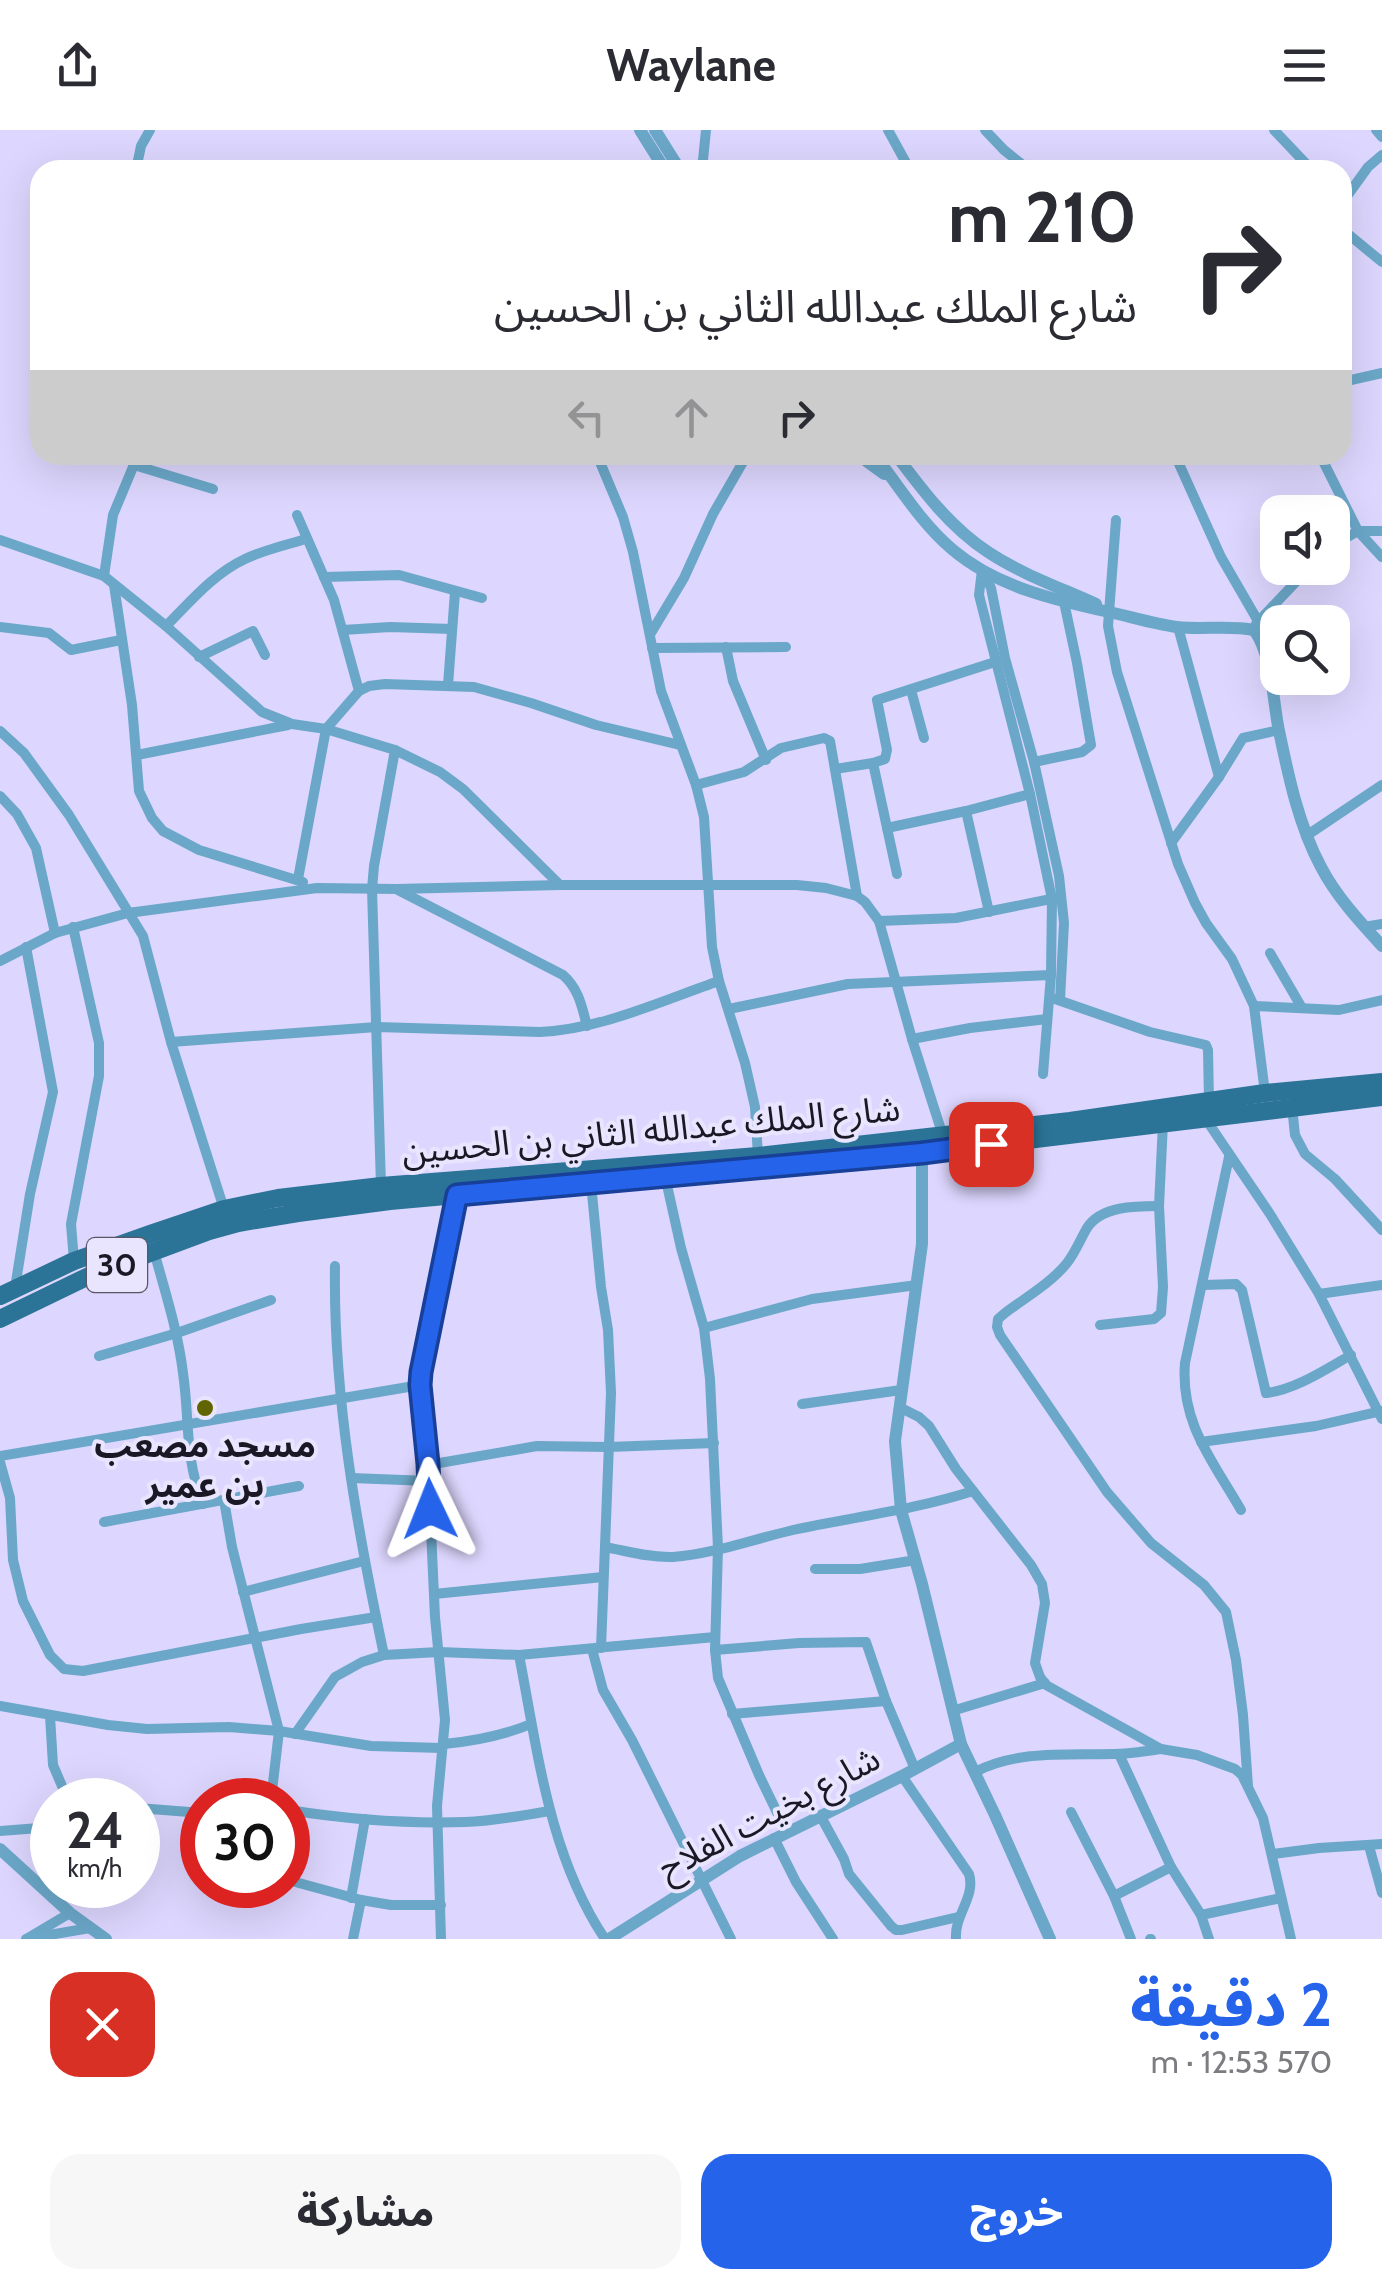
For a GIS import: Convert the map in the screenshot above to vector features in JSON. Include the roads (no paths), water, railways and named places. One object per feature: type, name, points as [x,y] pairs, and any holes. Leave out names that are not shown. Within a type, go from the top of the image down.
[{"type":"main road","name":"شارع الملك عبدالله الثاني بن الحسين","points":[[525,1183],[591,1183],[922,1153],[1163,1122],[1264,1093],[1382,1082]]},
{"type":"main road","name":"شارع الملك عبدالله الثاني بن الحسين","points":[[8,1292],[74,1261],[224,1209],[278,1198],[381,1186],[525,1183],[1070,1121],[1207,1109],[1292,1107],[1382,1097]]},
{"type":"main road","name":"شارع الملك عبدالله الثاني بن الحسين","points":[[0,1319],[61,1288],[226,1226],[351,1206],[457,1195],[486,1186]]},
{"type":"street","points":[[138,160],[150,130]]},
{"type":"street","points":[[640,130],[658,160]]},
{"type":"street","points":[[655,130],[674,160]]},
{"type":"street","points":[[703,160],[706,130]]},
{"type":"street","points":[[888,130],[904,160]]},
{"type":"street","points":[[985,130],[1016,160]]},
{"type":"street","points":[[1274,130],[1302,160]]},
{"type":"street","points":[[1376,130],[1382,137]]},
{"type":"street","points":[[1352,190],[1382,155]]},
{"type":"street","points":[[1352,237],[1382,262]]},
{"type":"street","points":[[1352,380],[1382,373]]},
{"type":"street","points":[[104,576],[112,515],[134,465]]},
{"type":"street","points":[[150,465],[213,488]]},
{"type":"street","points":[[601,465],[623,516],[660,691],[704,817],[712,947],[750,1086],[758,1156]]},
{"type":"street","points":[[650,634],[684,578],[713,514],[745,465]]},
{"type":"street","points":[[872,465],[896,483]]},
{"type":"street","points":[[882,465],[955,552],[1015,586],[1178,627],[1256,625],[1293,585]]},
{"type":"street","points":[[904,465],[946,516],[989,553],[1064,596],[1091,745],[1082,752],[1034,762]]},
{"type":"street","points":[[1180,465],[1263,644],[1279,730],[1306,836],[1327,878],[1382,946]]},
{"type":"street","points":[[1325,465],[1358,531],[1382,558]]},
{"type":"street","points":[[298,515],[343,630],[360,692]]},
{"type":"street","points":[[1116,520],[1113,612],[1108,632],[1117,672],[1170,843],[1195,903],[1232,959],[1254,1006],[1264,1093]]},
{"type":"street","points":[[1350,536],[1358,531],[1382,531]]},
{"type":"street","points":[[166,626],[229,568],[260,553],[306,539]]},
{"type":"street","points":[[0,540],[104,576],[262,712],[292,724],[326,729],[395,750],[440,772],[463,789],[560,885]]},
{"type":"street","points":[[989,553],[982,570],[980,594],[1064,924],[1054,998],[1047,1019],[1043,1074]]},
{"type":"street","points":[[982,570],[991,588],[1034,762],[1057,898],[1051,975],[1054,998]]},
{"type":"street","points":[[324,576],[399,575],[482,598]]},
{"type":"street","points":[[114,585],[132,705],[137,777],[152,818],[164,832],[181,842],[317,888]]},
{"type":"street","points":[[448,684],[455,592]]},
{"type":"street","points":[[0,627],[49,633],[71,650],[121,640]]},
{"type":"street","points":[[1178,627],[1219,776]]},
{"type":"street","points":[[343,630],[452,629]]},
{"type":"street","points":[[199,657],[250,631],[256,634],[265,655]]},
{"type":"street","points":[[726,647],[732,681],[766,760]]},
{"type":"street","points":[[652,648],[786,648]]},
{"type":"street","points":[[835,769],[884,759],[887,750],[877,700],[995,662]]},
{"type":"street","points":[[298,879],[326,729],[369,686],[448,684],[495,693],[596,725],[680,745]]},
{"type":"street","points":[[912,690],[924,738]]},
{"type":"street","points":[[137,755],[292,724]]},
{"type":"street","points":[[1170,843],[1244,738],[1279,730]]},
{"type":"street","points":[[0,731],[24,753],[69,814],[139,927],[224,1209]]},
{"type":"street","points":[[696,785],[744,772],[781,748],[824,738],[832,743],[857,896]]},
{"type":"street","points":[[381,1186],[372,888],[395,750]]},
{"type":"street","points":[[873,763],[896,874]]},
{"type":"street","points":[[1306,836],[1382,785]]},
{"type":"street","points":[[887,828],[1030,794]]},
{"type":"street","points":[[0,796],[36,848],[56,933]]},
{"type":"street","points":[[966,811],[989,912]]},
{"type":"street","points":[[0,961],[56,933],[128,913],[317,888],[826,888],[857,896],[879,921],[894,982],[943,1136]]},
{"type":"street","points":[[397,889],[563,975],[578,992],[588,1026]]},
{"type":"street","points":[[879,921],[938,920],[1057,898]]},
{"type":"street","points":[[1364,927],[1382,924]]},
{"type":"street","points":[[73,927],[100,1060],[72,1224],[74,1261]]},
{"type":"street","points":[[8,1292],[53,1092],[26,947]]},
{"type":"street","points":[[1270,953],[1302,1008]]},
{"type":"street","points":[[729,1009],[822,988],[1051,975]]},
{"type":"street","points":[[171,1042],[377,1027],[540,1032],[588,1026],[719,980]]},
{"type":"street","points":[[1054,998],[1150,1032],[1206,1045],[1207,1109],[1230,1157],[1319,1294],[1380,1414],[1201,1442]]},
{"type":"street","points":[[1254,1006],[1339,1010],[1382,1000]]},
{"type":"street","points":[[912,1039],[1047,1019]]},
{"type":"street","points":[[1292,1107],[1295,1136],[1305,1154],[1335,1179],[1382,1230]]},
{"type":"street","points":[[1100,1325],[1154,1319],[1161,1313],[1159,1206],[1163,1122]]},
{"type":"street","points":[[922,1153],[924,1222],[894,1456],[901,1510],[960,1744],[1050,1939]]},
{"type":"street","points":[[1230,1157],[1185,1363],[1184,1383],[1190,1420],[1241,1510]]},
{"type":"street","points":[[665,1176],[680,1248],[704,1328],[710,1379],[718,1548],[718,1678],[802,1892],[833,1939]]},
{"type":"street","points":[[591,1183],[610,1346],[605,1547],[597,1648],[603,1690],[731,1939]]},
{"type":"street","points":[[441,1939],[438,1790],[445,1720],[420,1385],[457,1195]]},
{"type":"street","points":[[1159,1206],[1098,1215],[1088,1225],[1068,1262],[998,1319],[998,1327],[1107,1492],[1151,1543],[1204,1584],[1226,1612],[1238,1679],[1248,1786]]},
{"type":"street","points":[[154,1251],[177,1333],[188,1454],[203,1504]]},
{"type":"street","points":[[335,1266],[334,1308],[351,1478],[384,1656]]},
{"type":"street","points":[[1203,1284],[1236,1284],[1242,1290],[1266,1392],[1287,1387],[1352,1355]]},
{"type":"street","points":[[704,1328],[812,1299],[917,1285]]},
{"type":"street","points":[[1319,1294],[1382,1286]]},
{"type":"street","points":[[99,1356],[271,1300]]},
{"type":"street","points":[[376,1617],[83,1671],[64,1669],[50,1655],[23,1600],[14,1560],[10,1498],[0,1459],[420,1385]]},
{"type":"street","points":[[802,1404],[900,1390]]},
{"type":"street","points":[[899,1407],[930,1426],[956,1469],[1031,1564],[1042,1584],[1045,1604],[1035,1663],[1045,1683],[1160,1748],[1197,1755],[1242,1775],[1263,1818],[1291,1939]]},
{"type":"street","points":[[428,1464],[537,1446],[714,1443]]},
{"type":"street","points":[[351,1478],[429,1481]]},
{"type":"street","points":[[104,1522],[298,1486]]},
{"type":"street","points":[[605,1547],[672,1557],[901,1510],[973,1491]]},
{"type":"street","points":[[224,1500],[279,1731],[274,1778]]},
{"type":"street","points":[[814,1570],[860,1569],[916,1560]]},
{"type":"street","points":[[244,1592],[364,1561]]},
{"type":"street","points":[[434,1594],[602,1577]]},
{"type":"street","points":[[295,1734],[335,1677],[362,1662],[384,1656],[439,1652],[518,1656],[597,1648],[864,1640],[908,1773],[969,1874],[971,1890],[955,1926],[956,1939]]},
{"type":"street","points":[[518,1656],[549,1812],[587,1912],[610,1938]]},
{"type":"street","points":[[952,1710],[1045,1683]]},
{"type":"street","points":[[732,1714],[886,1702]]},
{"type":"street","points":[[0,1706],[148,1729],[229,1727],[371,1746],[443,1746],[508,1734],[531,1724]]},
{"type":"street","points":[[50,1716],[53,1765],[59,1778]]},
{"type":"street","name":"شارع بخيت الفلاح","points":[[610,1938],[701,1878],[780,1834],[960,1744]]},
{"type":"street","points":[[975,1772],[1000,1762],[1038,1755],[1119,1754],[1160,1748]]},
{"type":"street","points":[[1119,1754],[1170,1866],[1201,1915],[1209,1939]]},
{"type":"street","points":[[310,1813],[439,1822],[549,1812]]},
{"type":"street","points":[[1071,1812],[1131,1939]]},
{"type":"street","points":[[820,1816],[849,1874],[891,1926],[902,1930],[958,1917]]},
{"type":"street","points":[[353,1939],[365,1819]]},
{"type":"street","points":[[0,1830],[30,1828]]},
{"type":"street","points":[[1273,1854],[1376,1845],[1382,1893]]},
{"type":"street","points":[[0,1849],[70,1913],[106,1939]]},
{"type":"street","points":[[1114,1896],[1170,1866]]},
{"type":"street","points":[[310,1886],[391,1905],[441,1905]]},
{"type":"street","points":[[1201,1915],[1281,1898]]},
{"type":"street","points":[[26,1939],[70,1913]]},
{"type":"street","points":[[26,1939],[90,1928]]},
{"type":"place","name":"مسجد مصعب بن عمير","points":[[205,1408]]}]
